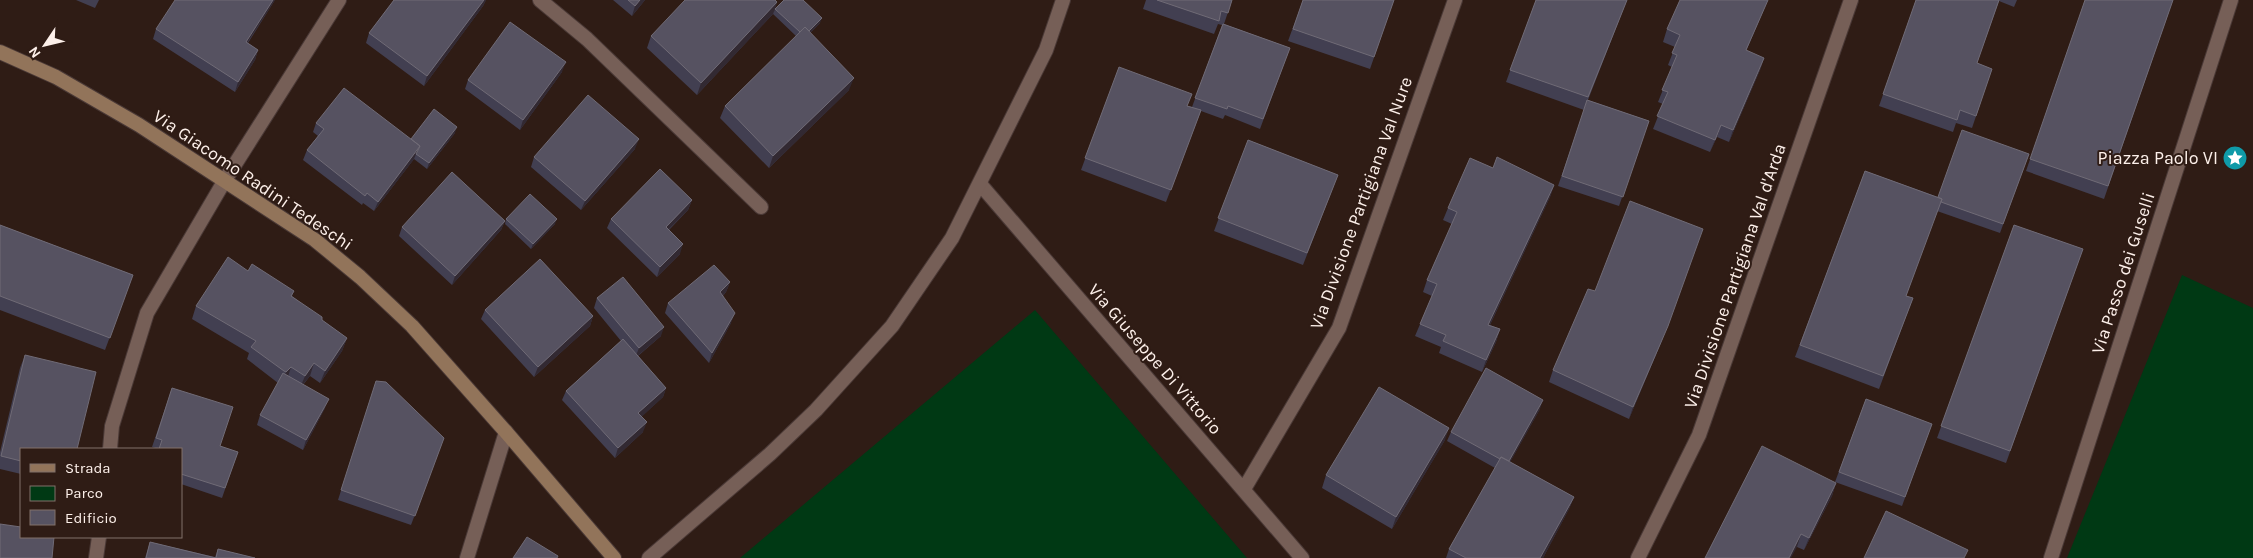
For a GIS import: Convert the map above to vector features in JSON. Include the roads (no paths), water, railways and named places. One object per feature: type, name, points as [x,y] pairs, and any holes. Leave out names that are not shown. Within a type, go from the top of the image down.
[{"type":"main road","name":"Via Giacomo Radini Tedeschi","points":[[0,52],[56,77],[139,125],[315,240],[360,277],[412,326],[614,558]]},
{"type":"street","points":[[110,448],[112,426],[147,313],[225,180],[339,0]]},
{"type":"street","points":[[540,0],[587,39],[761,207]]},
{"type":"street","points":[[649,558],[776,448],[816,410],[892,326],[952,238],[1046,50],[1063,0]]},
{"type":"street","name":"Via Divisione Partigiana Val Nure","points":[[1244,490],[1339,328],[1455,0]]},
{"type":"street","name":"Via Divisione Partigiana Val d'Arda","points":[[1638,558],[1699,435],[1851,0]]},
{"type":"street","name":"Via Passo dei Guselli","points":[[2051,558],[2231,0]]},
{"type":"street","name":"Via Giuseppe Di Vittorio","points":[[980,184],[1302,558]]},
{"type":"street","points":[[467,558],[506,432]]},
{"type":"street","points":[[96,558],[99,538]]},
{"type":"place","name":"Piazza Paolo VI","points":[[2235,158]]}]
